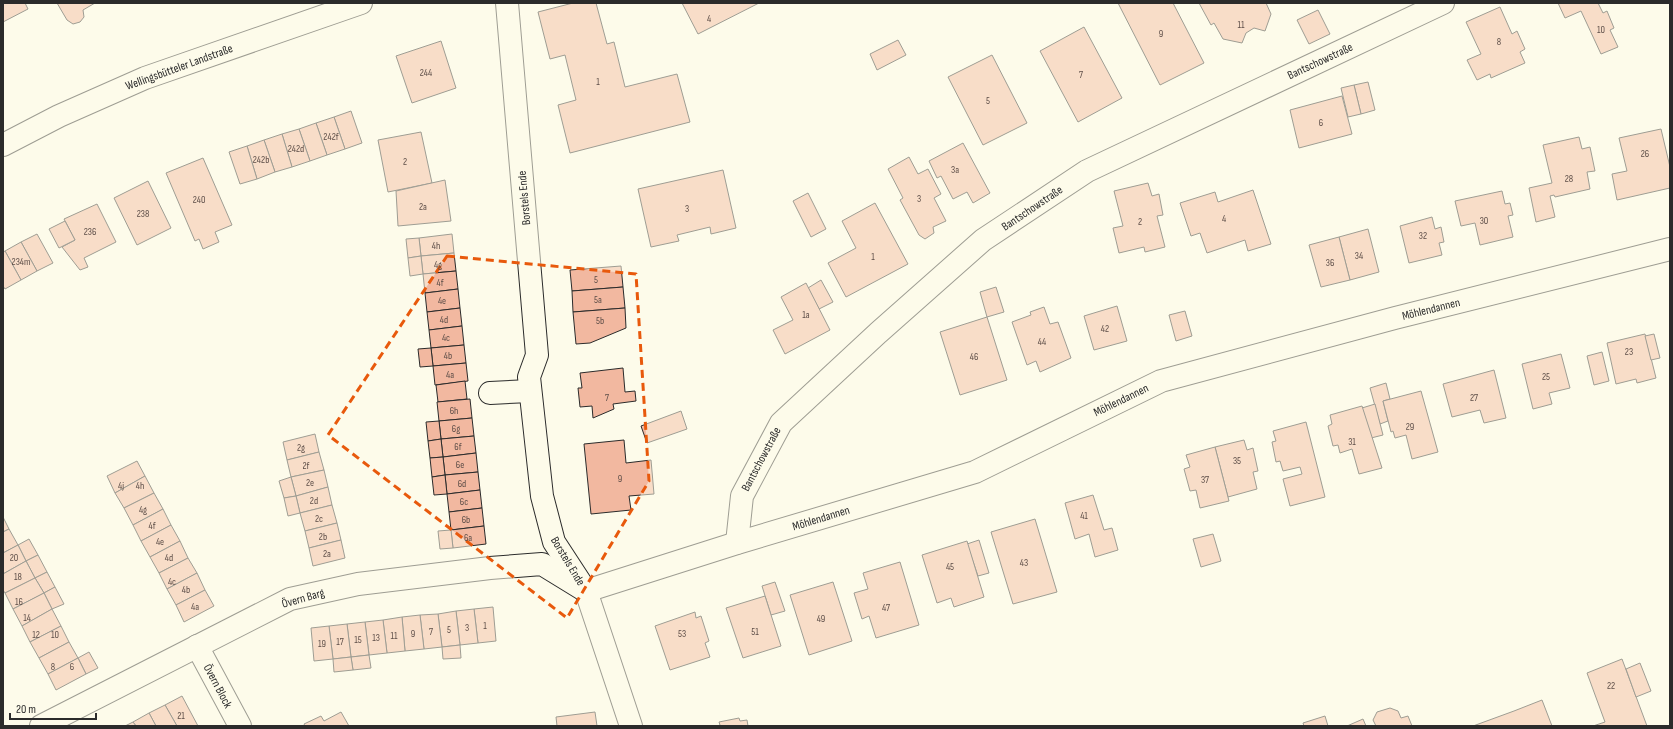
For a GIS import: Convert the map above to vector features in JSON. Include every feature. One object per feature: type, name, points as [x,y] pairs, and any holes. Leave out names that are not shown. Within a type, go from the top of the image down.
[{"type":"street","name":"Wellingsbütteler Landstraße","points":[[3,145],[59,116],[145,78],[361,3]]},
{"type":"street","name":"Borstels Ende","points":[[507,3],[537,354],[529,376],[542,496],[554,542],[586,591],[631,726]]},
{"type":"street","name":"Bantschowstraße","points":[[736,543],[742,496],[781,423],[878,333],[983,240],[1087,171],[1443,3]]},
{"type":"street","name":"Möhlendannen","points":[[586,591],[736,543],[975,472],[1161,381],[1395,318],[1670,249]]},
{"type":"street","points":[[490,393],[530,391]]},
{"type":"street","name":"Övern Barg","points":[[41,726],[290,599],[358,584],[490,568],[542,564],[586,591]]},
{"type":"street","name":"Övern Block","points":[[197,646],[240,726]]},
{"type":"highlighted area","points":[[447,256],[636,274],[649,481],[567,618],[328,435]]},
{"type":"building","points":[[3,3],[25,3],[28,9],[3,22]]},
{"type":"building","points":[[57,3],[95,3],[83,10],[84,17],[80,22],[73,24],[67,20]]},
{"type":"building","points":[[573,3],[596,3],[607,44],[614,42],[625,87],[677,74],[690,122],[570,153],[558,105],[576,100],[565,55],[550,59],[538,12]]},
{"type":"building","points":[[682,3],[759,3],[698,34]]},
{"type":"building","points":[[1118,3],[1173,3],[1204,63],[1160,85]]},
{"type":"building","points":[[1199,3],[1266,3],[1271,14],[1265,31],[1254,28],[1246,33],[1242,43],[1223,39],[1214,23],[1211,25]]},
{"type":"building","points":[[1558,3],[1598,3],[1603,13],[1607,11],[1614,28],[1610,30],[1618,47],[1601,54],[1581,11],[1565,18]]},
{"type":"building","points":[[1500,7],[1512,34],[1517,31],[1525,49],[1520,52],[1525,63],[1491,78],[1490,74],[1477,80],[1467,60],[1481,54],[1466,22]]},
{"type":"building","points":[[1318,10],[1330,34],[1309,44],[1297,20]]},
{"type":"building","points":[[1084,27],[1122,98],[1078,122],[1040,51]]},
{"type":"building","points":[[898,40],[906,55],[877,70],[870,54]]},
{"type":"building","points":[[441,41],[456,88],[412,103],[396,56]]},
{"type":"building","points":[[992,55],[1027,123],[983,145],[948,77]]},
{"type":"building","points":[[1368,82],[1375,110],[1361,114],[1354,85]]},
{"type":"building","points":[[1354,85],[1361,114],[1348,117],[1341,88]]},
{"type":"building","points":[[1342,96],[1352,134],[1299,148],[1290,110]]},
{"type":"building","points":[[351,111],[362,143],[345,149],[334,117]]},
{"type":"building","points":[[334,117],[345,149],[327,155],[316,123]]},
{"type":"building","points":[[316,123],[327,155],[310,161],[299,129]]},
{"type":"building","points":[[299,129],[310,161],[292,167],[282,134]]},
{"type":"building","points":[[1661,129],[1670,167],[1670,188],[1617,200],[1612,174],[1627,171],[1619,138]]},
{"type":"building","points":[[421,132],[432,183],[388,192],[378,140]]},
{"type":"building","points":[[282,134],[292,167],[275,172],[264,140]]},
{"type":"building","points":[[1579,137],[1582,149],[1590,147],[1595,171],[1587,172],[1590,189],[1555,197],[1554,195],[1550,196],[1555,217],[1536,222],[1529,188],[1552,183],[1543,145]]},
{"type":"building","points":[[264,140],[275,172],[257,179],[247,146]]},
{"type":"building","points":[[963,143],[990,193],[973,203],[967,192],[953,199],[941,176],[937,178],[929,161]]},
{"type":"building","points":[[247,146],[257,179],[240,184],[229,152]]},
{"type":"building","points":[[909,157],[918,174],[928,169],[941,194],[934,198],[946,221],[933,227],[934,233],[925,239],[919,235],[900,200],[903,198],[888,169]]},
{"type":"building","points":[[203,158],[232,225],[215,232],[219,242],[203,249],[199,239],[195,241],[166,173]]},
{"type":"building","points":[[723,170],[736,228],[711,234],[710,227],[677,235],[679,241],[651,247],[638,189]]},
{"type":"building","points":[[445,180],[451,221],[398,226],[396,191]]},
{"type":"building","points":[[148,181],[171,228],[137,245],[114,198]]},
{"type":"building","points":[[1148,183],[1152,196],[1159,194],[1163,215],[1157,216],[1165,247],[1145,252],[1144,247],[1119,253],[1113,228],[1123,226],[1114,191]]},
{"type":"building","points":[[1253,190],[1271,244],[1248,251],[1245,240],[1207,253],[1200,233],[1191,236],[1180,203],[1215,192],[1218,202]]},
{"type":"building","points":[[1502,191],[1505,204],[1510,203],[1513,215],[1508,216],[1513,237],[1480,245],[1475,223],[1461,226],[1455,201]]},
{"type":"building","points":[[808,193],[826,229],[811,237],[793,201]]},
{"type":"building","points":[[875,203],[908,264],[846,297],[828,263],[856,248],[842,221]]},
{"type":"building","points":[[97,204],[116,242],[84,258],[88,267],[80,270],[62,247],[75,240],[64,219]]},
{"type":"building","points":[[1432,217],[1435,229],[1441,227],[1444,242],[1439,243],[1442,255],[1409,263],[1400,226]]},
{"type":"building","points":[[65,221],[75,240],[59,248],[49,229]]},
{"type":"building","points":[[1368,229],[1379,272],[1350,280],[1339,237]]},
{"type":"building","points":[[37,234],[53,263],[37,271],[21,242]]},
{"type":"building","points":[[452,234],[454,253],[421,256],[419,238]]},
{"type":"building","points":[[1339,237],[1350,280],[1321,287],[1309,245]]},
{"type":"building","points":[[419,238],[421,256],[408,258],[406,239]]},
{"type":"building","points":[[21,242],[37,271],[21,280],[5,251]]},
{"type":"building","points":[[5,251],[21,280],[5,289],[3,286],[3,252]]},
{"type":"building","points":[[454,253],[456,271],[423,274],[421,256]]},
{"type":"building","points":[[421,256],[423,274],[410,276],[408,258]]},
{"type":"building","points":[[621,266],[623,287],[572,291],[570,270]]},
{"type":"building","points":[[456,271],[458,289],[425,293],[423,274]]},
{"type":"building","points":[[821,280],[833,302],[819,309],[808,288]]},
{"type":"building","points":[[806,283],[830,330],[785,354],[773,330],[793,320],[781,297]]},
{"type":"building","points":[[623,287],[625,308],[573,312],[572,291]]},
{"type":"building","points":[[996,287],[1004,312],[987,317],[980,292]]},
{"type":"building","points":[[458,289],[460,308],[427,312],[425,293]]},
{"type":"building","points":[[1117,306],[1127,341],[1094,350],[1084,316]]},
{"type":"building","points":[[1044,307],[1050,324],[1058,322],[1071,358],[1040,372],[1036,361],[1027,365],[1012,322],[1031,315],[1030,312]]},
{"type":"building","points":[[460,308],[462,326],[429,330],[427,312]]},
{"type":"building","points":[[625,308],[626,328],[590,343],[576,344],[573,312]]},
{"type":"building","points":[[1185,311],[1192,336],[1176,341],[1169,315]]},
{"type":"building","points":[[987,317],[1007,380],[960,395],[940,332]]},
{"type":"building","points":[[462,326],[464,345],[431,348],[429,330]]},
{"type":"building","points":[[1645,334],[1656,378],[1637,383],[1636,379],[1616,384],[1607,343]]},
{"type":"building","points":[[1654,334],[1660,358],[1651,360],[1645,336]]},
{"type":"building","points":[[464,345],[466,363],[433,366],[431,348]]},
{"type":"building","points":[[431,348],[433,366],[420,367],[418,349]]},
{"type":"building","points":[[1602,352],[1609,381],[1594,385],[1587,356]]},
{"type":"building","points":[[1561,354],[1570,388],[1549,393],[1552,404],[1533,409],[1522,364]]},
{"type":"building","points":[[466,363],[468,381],[435,385],[433,366]]},
{"type":"building","points":[[623,368],[625,392],[635,391],[636,401],[613,404],[614,409],[593,418],[592,406],[580,407],[578,388],[582,388],[580,373]]},
{"type":"building","points":[[1494,370],[1506,418],[1484,423],[1480,410],[1452,417],[1443,384]]},
{"type":"building","points":[[465,381],[467,399],[438,402],[436,385]]},
{"type":"building","points":[[1386,383],[1390,399],[1383,401],[1388,421],[1380,424],[1370,388]]},
{"type":"building","points":[[1421,391],[1438,452],[1412,459],[1406,435],[1395,438],[1393,431],[1391,432],[1383,401]]},
{"type":"building","points":[[470,399],[472,418],[439,421],[437,402]]},
{"type":"building","points":[[1375,404],[1383,435],[1371,438],[1362,408]]},
{"type":"building","points":[[1362,406],[1382,468],[1359,474],[1352,449],[1340,453],[1338,445],[1333,446],[1328,426],[1332,424],[1330,415]]},
{"type":"building","points":[[681,411],[687,429],[647,443],[641,426]]},
{"type":"building","points":[[472,418],[474,436],[441,439],[439,421]]},
{"type":"building","points":[[439,421],[441,439],[428,441],[426,422]]},
{"type":"building","points":[[1306,422],[1325,497],[1290,506],[1283,479],[1302,474],[1300,467],[1283,471],[1280,461],[1276,462],[1272,442],[1276,441],[1273,431]]},
{"type":"building","points":[[315,434],[319,452],[287,460],[283,442]]},
{"type":"building","points":[[474,436],[476,453],[443,457],[441,439]]},
{"type":"building","points":[[441,439],[443,457],[430,458],[428,441]]},
{"type":"building","points":[[624,440],[626,463],[651,460],[654,494],[629,496],[631,510],[591,514],[584,444]]},
{"type":"building","points":[[1244,440],[1247,450],[1253,448],[1258,471],[1253,472],[1257,489],[1228,497],[1215,447]]},
{"type":"building","points":[[1215,447],[1229,501],[1200,508],[1196,490],[1190,491],[1184,469],[1190,467],[1186,455]]},
{"type":"building","points":[[319,452],[324,470],[291,477],[287,460]]},
{"type":"building","points":[[476,453],[478,472],[445,475],[443,457]]},
{"type":"building","points":[[443,457],[445,475],[432,477],[430,458]]},
{"type":"building","points":[[137,461],[145,476],[115,493],[107,476]]},
{"type":"building","points":[[324,470],[328,487],[296,496],[291,477]]},
{"type":"building","points":[[478,472],[480,490],[447,494],[445,475]]},
{"type":"building","points":[[445,475],[447,494],[434,495],[432,477]]},
{"type":"building","points":[[145,476],[154,493],[124,508],[115,493]]},
{"type":"building","points":[[291,477],[296,496],[284,498],[279,481]]},
{"type":"building","points":[[328,487],[332,505],[300,513],[296,496]]},
{"type":"building","points":[[480,490],[482,508],[449,512],[447,494]]},
{"type":"building","points":[[154,493],[163,509],[133,525],[124,508]]},
{"type":"building","points":[[1093,495],[1104,530],[1112,528],[1118,550],[1095,557],[1089,534],[1075,539],[1065,503]]},
{"type":"building","points":[[296,496],[300,513],[288,516],[284,498]]},
{"type":"building","points":[[332,505],[337,523],[305,531],[300,513]]},
{"type":"building","points":[[482,508],[484,526],[451,530],[449,512]]},
{"type":"building","points":[[163,509],[171,525],[141,541],[133,525]]},
{"type":"building","points":[[3,517],[9,529],[3,532]]},
{"type":"building","points":[[1035,519],[1057,592],[1013,604],[991,532]]},
{"type":"building","points":[[337,523],[341,540],[309,548],[305,531]]},
{"type":"building","points":[[171,525],[180,541],[150,557],[141,541]]},
{"type":"building","points":[[484,526],[486,544],[453,548],[451,530]]},
{"type":"building","points":[[9,529],[18,545],[3,553],[3,532]]},
{"type":"building","points":[[451,530],[453,548],[440,549],[438,531]]},
{"type":"building","points":[[1213,534],[1221,561],[1201,567],[1193,539]]},
{"type":"building","points":[[29,539],[38,555],[26,561],[18,545]]},
{"type":"building","points":[[341,540],[345,558],[313,566],[309,548]]},
{"type":"building","points":[[979,540],[989,573],[978,576],[967,544]]},
{"type":"building","points":[[180,541],[188,558],[159,573],[150,557]]},
{"type":"building","points":[[967,541],[984,597],[954,607],[951,598],[937,603],[922,555]]},
{"type":"building","points":[[18,545],[26,561],[3,574],[3,553]]},
{"type":"building","points":[[38,555],[47,572],[35,578],[26,561]]},
{"type":"building","points":[[188,558],[197,573],[167,589],[159,573]]},
{"type":"building","points":[[26,561],[35,578],[5,593],[3,590],[3,574]]},
{"type":"building","points":[[900,562],[919,625],[876,638],[869,616],[862,619],[854,593],[868,589],[863,573]]},
{"type":"building","points":[[47,572],[55,587],[44,593],[35,578]]},
{"type":"building","points":[[197,573],[205,590],[176,605],[167,589]]},
{"type":"building","points":[[35,578],[44,593],[13,609],[5,593]]},
{"type":"building","points":[[775,582],[785,611],[771,615],[762,586]]},
{"type":"building","points":[[833,582],[852,641],[809,655],[790,595]]},
{"type":"building","points":[[55,587],[64,604],[52,609],[44,593]]},
{"type":"building","points":[[205,590],[214,606],[184,622],[176,605]]},
{"type":"building","points":[[44,593],[52,609],[22,626],[13,609]]},
{"type":"building","points":[[765,596],[781,646],[743,658],[726,608]]},
{"type":"building","points":[[493,607],[496,641],[478,643],[474,609]]},
{"type":"building","points":[[52,609],[61,626],[30,642],[22,626]]},
{"type":"building","points":[[474,609],[478,643],[460,645],[456,611]]},
{"type":"building","points":[[456,611],[460,645],[442,647],[438,614]]},
{"type":"building","points":[[695,612],[696,618],[701,616],[709,641],[705,643],[710,657],[670,670],[655,626]]},
{"type":"building","points":[[438,614],[442,647],[424,649],[420,615]]},
{"type":"building","points":[[420,615],[424,649],[405,651],[402,617]]},
{"type":"building","points":[[402,617],[405,651],[387,653],[383,620]]},
{"type":"building","points":[[383,620],[387,653],[369,655],[365,622]]},
{"type":"building","points":[[365,622],[369,655],[351,657],[347,624]]},
{"type":"building","points":[[347,624],[351,657],[333,659],[329,626]]},
{"type":"building","points":[[61,626],[69,642],[39,658],[30,642]]},
{"type":"building","points":[[329,626],[333,659],[314,661],[311,628]]},
{"type":"building","points":[[69,642],[78,658],[48,674],[39,658]]},
{"type":"building","points":[[460,645],[461,658],[443,659],[442,647]]},
{"type":"building","points":[[89,652],[98,668],[86,674],[78,658]]},
{"type":"building","points":[[369,655],[371,668],[353,670],[351,657]]},
{"type":"building","points":[[351,657],[353,670],[334,672],[333,659]]},
{"type":"building","points":[[78,658],[86,674],[56,690],[48,674]]},
{"type":"building","points":[[1622,659],[1647,726],[1593,726],[1605,722],[1587,673]]},
{"type":"building","points":[[1640,663],[1651,691],[1636,697],[1626,669]]},
{"type":"building","points":[[182,696],[198,726],[177,726],[165,705]]},
{"type":"building","points":[[1542,700],[1552,726],[1473,726],[1514,711]]},
{"type":"building","points":[[165,705],[177,726],[156,726],[149,713]]},
{"type":"building","points":[[1390,708],[1398,711],[1401,718],[1408,716],[1412,726],[1376,726],[1373,720],[1377,712]]},
{"type":"building","points":[[341,712],[349,726],[305,726],[304,724],[321,716],[324,721]]},
{"type":"building","points":[[595,712],[597,726],[557,726],[556,717]]},
{"type":"building","points":[[149,713],[156,726],[136,726],[133,722]]},
{"type":"building","points":[[1325,716],[1328,726],[1304,726],[1303,723]]},
{"type":"building","points":[[739,718],[740,721],[747,720],[748,726],[717,726],[720,725],[719,722]]},
{"type":"building","points":[[1363,719],[1366,726],[1347,726]]},
{"type":"building","points":[[133,722],[136,726],[125,726]]}]
